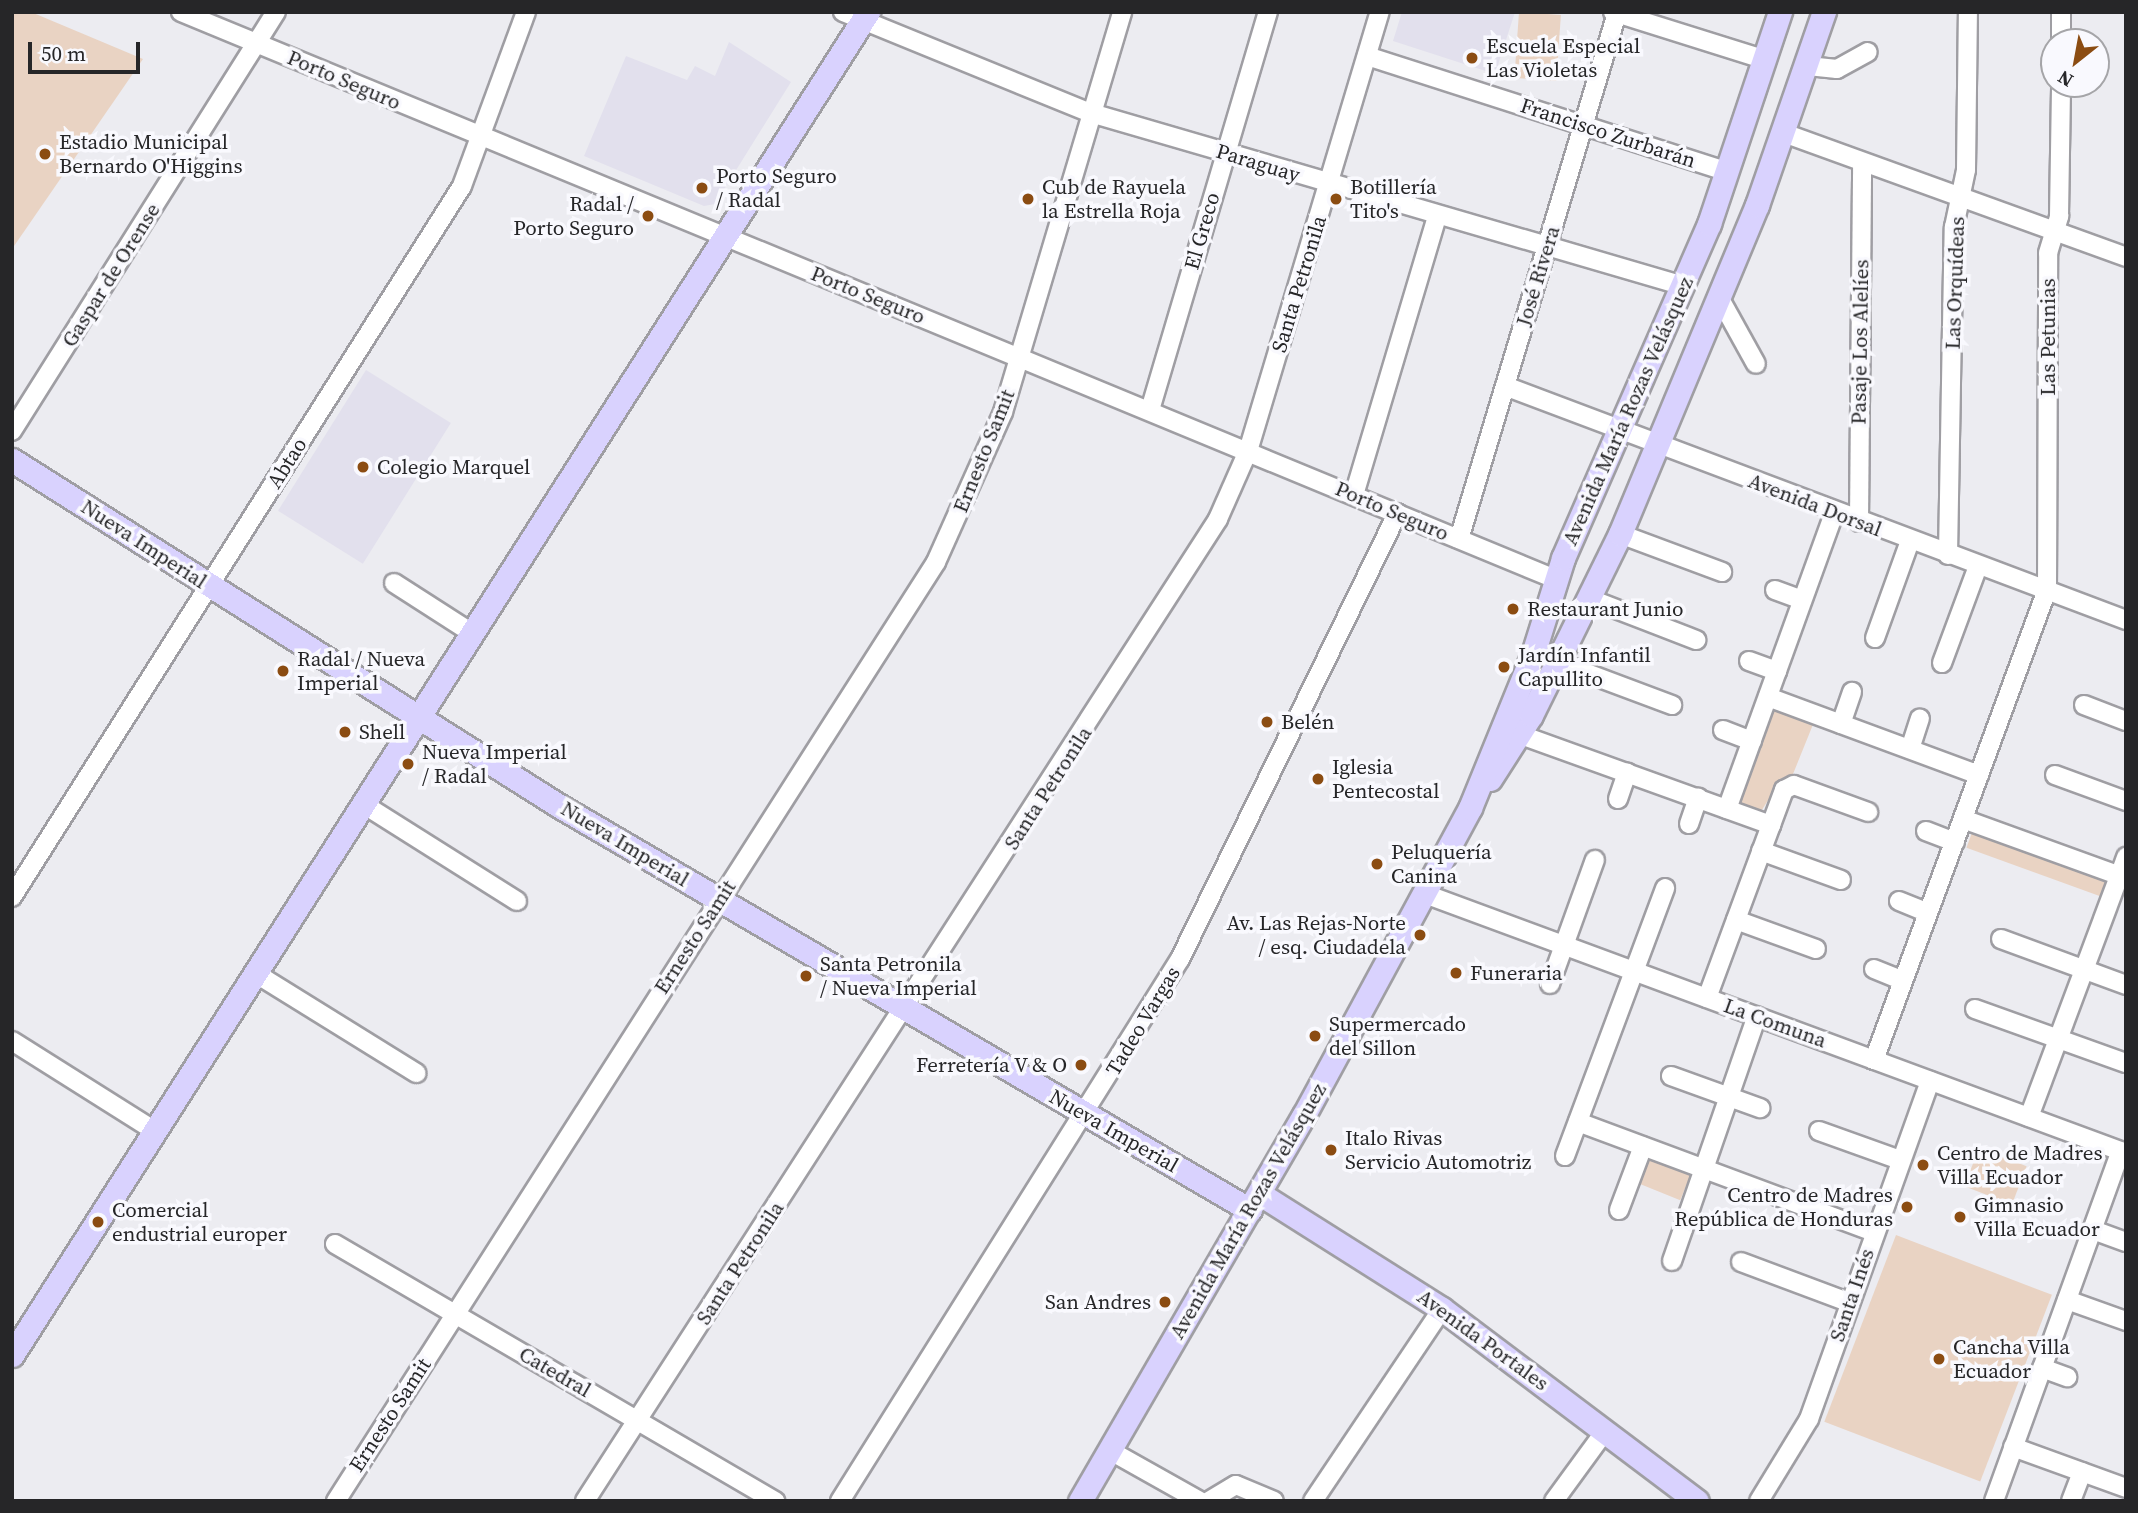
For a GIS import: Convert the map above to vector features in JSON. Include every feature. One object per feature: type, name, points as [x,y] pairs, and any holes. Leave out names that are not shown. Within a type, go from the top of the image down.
[{"type":"main road","name":"Avenida María Rozas Velásquez","points":[[1080,1501],[1255,1202],[1470,808],[1533,654],[1555,579],[1684,286],[1729,173],[1780,12]]},
{"type":"main road","name":"Avenida María Rozas Velásquez","points":[[1470,808],[1521,735],[1620,534],[1720,299],[1784,133],[1824,12]]},
{"type":"main road","points":[[12,1355],[725,236],[858,15]]},
{"type":"main road","name":"Nueva Imperial","points":[[12,460],[417,719],[718,899],[1087,1116],[1255,1202]]},
{"type":"main road","name":"Avenida Portales","points":[[1255,1202],[1442,1309],[1697,1501]]},
{"type":"street","name":"Porto Seguro","points":[[181,12],[1555,579]]},
{"type":"street","name":"Gaspar de Orense","points":[[12,431],[275,12]]},
{"type":"street","name":"Abtao","points":[[12,897],[462,186],[482,138],[526,12]]},
{"type":"street","name":"Ernesto Samit","points":[[336,1501],[718,899],[924,583],[994,437],[1122,12]]},
{"type":"street","name":"El Greco","points":[[1150,410],[1268,12]]},
{"type":"street","name":"Santa Petronila","points":[[585,1501],[905,1010],[1210,534],[1248,451],[1380,12]]},
{"type":"street","name":"Las Orquídeas","points":[[1948,555],[1954,227],[1966,170],[1968,12]]},
{"type":"street","points":[[1615,13],[1655,19],[1766,60]]},
{"type":"street","name":"José Rivera","points":[[1459,539],[1615,13]]},
{"type":"street","name":"Paraguay","points":[[858,15],[1091,113],[1684,286]]},
{"type":"street","points":[[1808,66],[1837,69],[1868,51]]},
{"type":"street","name":"Francisco Zurbarán","points":[[1367,56],[1729,173]]},
{"type":"street","name":"Las Petunias","points":[[2047,591],[2048,253],[2054,232],[2060,98]]},
{"type":"street","points":[[1784,133],[2126,257]]},
{"type":"street","name":"Pasaje Los Alelíes","points":[[1859,523],[1862,162]]},
{"type":"street","points":[[1354,495],[1437,216]]},
{"type":"street","name":"Avenida María Rozas Velásquez","points":[[1720,299],[1756,364]]},
{"type":"street","name":"Avenida Dorsal","points":[[1505,386],[1859,523],[2126,620]]},
{"type":"street","name":"Tadeo Vargas","points":[[840,1501],[1087,1116],[1200,923],[1398,513]]},
{"type":"street","points":[[1727,809],[1833,513]]},
{"type":"street","points":[[1620,534],[1722,572]]},
{"type":"street","points":[[1875,638],[1910,541]]},
{"type":"street","points":[[1942,663],[1978,566]]},
{"type":"street","points":[[394,583],[472,633]]},
{"type":"street","points":[[1775,590],[1802,600]]},
{"type":"street","points":[[1874,1060],[2047,591]]},
{"type":"street","points":[[1590,599],[1696,640]]},
{"type":"street","points":[[1748,661],[1777,671]]},
{"type":"street","points":[[1557,662],[1672,705]]},
{"type":"street","points":[[1841,724],[1852,692]]},
{"type":"street","points":[[1768,697],[1979,775]]},
{"type":"street","points":[[2084,705],[2126,721]]},
{"type":"street","points":[[1910,749],[1920,719]]},
{"type":"street","points":[[1723,730],[1752,741]]},
{"type":"street","points":[[1521,735],[1771,825]]},
{"type":"street","points":[[1618,799],[1627,773]]},
{"type":"street","points":[[2055,775],[2126,801]]},
{"type":"street","points":[[1707,998],[1784,790],[1794,785],[1868,812]]},
{"type":"street","points":[[1689,824],[1698,798]]},
{"type":"street","points":[[363,804],[517,901]]},
{"type":"street","points":[[1963,819],[2122,877]]},
{"type":"street","points":[[1926,831],[1955,842]]},
{"type":"street","points":[[1761,851],[1841,880]]},
{"type":"street","points":[[2029,1117],[2084,969],[2122,877],[2126,857]]},
{"type":"street","points":[[1550,984],[1595,860]]},
{"type":"street","points":[[1565,1156],[1665,888]]},
{"type":"street","name":"La Comuna","points":[[1425,894],[2124,1152]]},
{"type":"street","points":[[1899,901],[1928,913]]},
{"type":"street","points":[[1736,920],[1815,949]]},
{"type":"street","points":[[2001,939],[2126,985]]},
{"type":"street","points":[[1874,969],[1903,981]]},
{"type":"street","points":[[255,973],[416,1073]]},
{"type":"street","points":[[1975,1009],[2126,1063]]},
{"type":"street","points":[[1672,1261],[1701,1167],[1757,1016]]},
{"type":"street","points":[[12,1041],[155,1131]]},
{"type":"street","points":[[1671,1076],[1760,1108]]},
{"type":"street","name":"Santa Inés","points":[[1759,1501],[1809,1419],[1848,1302],[1930,1081]]},
{"type":"street","points":[[1578,1122],[1874,1232]]},
{"type":"street","points":[[1819,1131],[1900,1160]]},
{"type":"street","points":[[1619,1210],[1643,1146]]},
{"type":"street","points":[[1994,1501],[2124,1152]]},
{"type":"street","points":[[2093,1230],[2126,1242]]},
{"type":"street","name":"Catedral","points":[[335,1244],[775,1501]]},
{"type":"street","points":[[1741,1262],[1848,1302]]},
{"type":"street","points":[[2067,1300],[2126,1321]]},
{"type":"street","points":[[1313,1501],[1442,1309]]},
{"type":"street","points":[[2042,1368],[2067,1377]]},
{"type":"street","points":[[1554,1501],[1605,1431]]},
{"type":"street","points":[[2013,1447],[2126,1488]]},
{"type":"street","points":[[1109,1450],[1200,1501]]},
{"type":"street","points":[[2071,1501],[2082,1472]]},
{"type":"street","points":[[1209,1501],[1236,1485],[1274,1501]]},
{"type":"shaded area","name":"Estadio Municipal Bernardo O'Higgins","points":[[12,12],[31,12],[143,59],[12,249]]},
{"type":"shaded area","name":"Escuela Especial Las Violetas","points":[[1402,12],[1515,12],[1495,74],[1393,41]]},
{"type":"shaded area","points":[[1519,12],[1561,15],[1556,81],[1514,78]]},
{"type":"shaded area","points":[[729,42],[791,82],[715,204],[704,206],[584,156],[626,56],[687,80],[695,66],[715,76]]},
{"type":"shaded area","name":"Colegio Marquel","points":[[366,370],[451,423],[363,564],[278,511]]},
{"type":"shaded area","points":[[1774,707],[1814,722],[1791,779],[1782,778],[1760,813],[1737,809]]},
{"type":"shaded area","points":[[1974,827],[2111,877],[2104,898],[1966,848]]},
{"type":"shaded area","points":[[1979,1148],[2027,1166],[2012,1205],[1964,1186]]},
{"type":"shaded area","points":[[1644,1151],[1692,1170],[1680,1200],[1632,1181]]},
{"type":"shaded area","name":"Cancha Villa Ecuador","points":[[1896,1235],[2052,1295],[1980,1482],[1824,1422]]},
{"type":"place","name":"Escuela Especial Las Violetas","points":[[1472,58]]},
{"type":"place","name":"Estadio Municipal Bernardo O'Higgins","points":[[45,154]]},
{"type":"place","name":"Porto Seguro / Radal","points":[[702,188]]},
{"type":"place","name":"Cub de Rayuela la Estrella Roja","points":[[1028,199]]},
{"type":"place","name":"Botillería Tito's","points":[[1336,199]]},
{"type":"place","name":"Radal / Porto Seguro","points":[[648,216]]},
{"type":"place","name":"Colegio Marquel","points":[[363,467]]},
{"type":"place","name":"Restaurant Junio","points":[[1513,609]]},
{"type":"place","name":"Jardín Infantil Capullito","points":[[1504,667]]},
{"type":"place","name":"Radal / Nueva Imperial","points":[[283,671]]},
{"type":"place","name":"Belén","points":[[1267,722]]},
{"type":"place","name":"Shell","points":[[345,732]]},
{"type":"place","name":"Nueva Imperial / Radal","points":[[408,764]]},
{"type":"place","name":"Iglesia Pentecostal","points":[[1318,779]]},
{"type":"place","name":"Peluquería Canina","points":[[1377,864]]},
{"type":"place","name":"Av. Las Rejas-Norte / esq. Ciudadela","points":[[1420,935]]},
{"type":"place","name":"Funeraria","points":[[1456,973]]},
{"type":"place","name":"Santa Petronila / Nueva Imperial","points":[[806,976]]},
{"type":"place","name":"Supermercado del Sillon","points":[[1315,1036]]},
{"type":"place","name":"Ferretería V & O","points":[[1081,1065]]},
{"type":"place","name":"Italo Rivas Servicio Automotriz","points":[[1331,1150]]},
{"type":"place","name":"Centro de Madres Villa Ecuador","points":[[1923,1165]]},
{"type":"place","name":"Centro de Madres República de Honduras","points":[[1907,1207]]},
{"type":"place","name":"Gimnasio Villa Ecuador","points":[[1960,1217]]},
{"type":"place","name":"Comercial endustrial europer","points":[[98,1222]]},
{"type":"place","name":"San Andres","points":[[1165,1302]]},
{"type":"place","name":"Cancha Villa Ecuador","points":[[1939,1359]]}]
